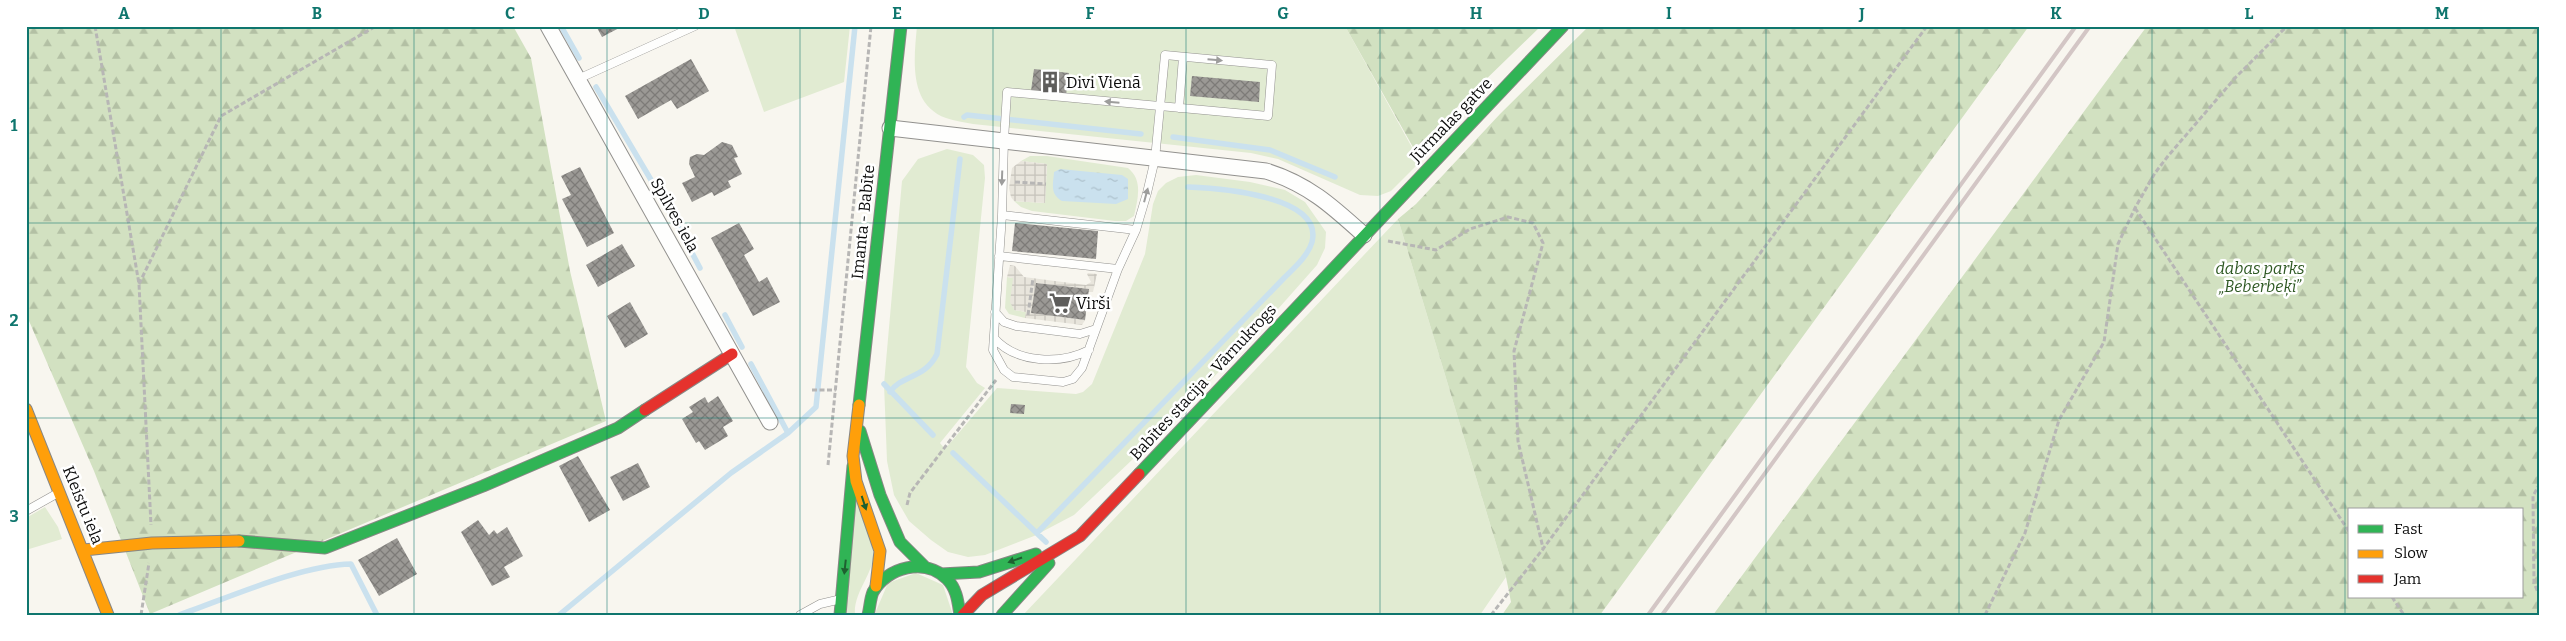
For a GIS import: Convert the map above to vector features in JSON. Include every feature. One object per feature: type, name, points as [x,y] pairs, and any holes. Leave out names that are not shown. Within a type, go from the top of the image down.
[{"type":"main road","name":"Imanta - Babīte","points":[[868,615],[876,586],[880,551],[853,466],[854,445],[901,26]]},
{"type":"main road","name":"Jūrmalas gatve","points":[[1364,235],[1563,26]]},
{"type":"main road","name":"Babītes stacija - Vārnukrogs","points":[[962,615],[982,595],[1063,548],[1080,536],[1364,235]]},
{"type":"main road","points":[[84,550],[152,543],[238,542],[325,548],[483,486],[618,428],[732,354]]},
{"type":"main road","name":"Kleistu iela","points":[[26,409],[84,550],[108,615]]},
{"type":"main road","name":"Imanta - Babīte","points":[[858,421],[870,468],[900,542],[924,567]]},
{"type":"main road","points":[[840,615],[853,466]]},
{"type":"main road","name":"Babītes stacija - Vārnukrogs","points":[[941,574],[960,577],[973,575],[1016,558],[1063,548]]},
{"type":"main road","points":[[1002,615],[1063,548]]},
{"type":"main road","points":[[876,586],[884,577],[903,567],[924,567],[941,574],[957,594],[962,615]]},
{"type":"street","name":"Spilves iela","points":[[548,26],[770,422]]},
{"type":"street","points":[[890,128],[1266,171],[1290,179],[1324,200],[1364,235]]},
{"type":"lane","points":[[578,80],[695,26]]},
{"type":"lane","points":[[1160,106],[1155,159],[1136,230],[1118,268],[1082,368],[1073,379],[1063,382],[1013,377],[1004,370],[993,350],[1002,215],[1007,92],[1160,106],[1179,108],[1268,116],[1272,65],[1165,55],[1160,106]]},
{"type":"lane","points":[[1179,108],[1183,57]]},
{"type":"lane","points":[[1002,215],[1136,230]]},
{"type":"lane","points":[[999,256],[1118,268]]},
{"type":"lane","points":[[996,312],[1004,322],[1025,327],[1080,334],[1096,329]]},
{"type":"lane","points":[[994,338],[1002,347],[1028,357],[1064,359],[1089,350]]},
{"type":"lane","points":[[26,511],[60,492]]},
{"type":"lane","points":[[800,615],[820,604],[842,600]]},
{"type":"path","points":[[95,26],[139,284],[152,543],[142,615]]},
{"type":"path","points":[[139,284],[221,116],[376,26]]},
{"type":"path","points":[[827,475],[871,26]]},
{"type":"path","points":[[1491,615],[1543,548],[1927,26]]},
{"type":"path","points":[[1985,615],[2025,533],[2059,420],[2104,342],[2118,244],[2135,208],[2155,173],[2168,156],[2236,77],[2287,26]]},
{"type":"path","points":[[1002,182],[1046,184]]},
{"type":"path","points":[[2135,208],[2348,530]]},
{"type":"path","points":[[1364,235],[1436,250],[1470,229],[1508,217],[1533,224],[1543,243],[1514,351],[1518,441],[1543,548]]},
{"type":"path","points":[[1025,327],[1033,278]]},
{"type":"path","points":[[890,519],[906,511],[910,493],[1004,370]]},
{"type":"path","points":[[812,390],[823,390]]},
{"type":"path","points":[[2540,483],[2533,496],[2534,583],[2540,596]]},
{"type":"path","points":[[2393,598],[2404,615]]},
{"type":"green space","points":[[26,26],[513,26],[531,58],[570,271],[606,421],[150,614],[94,471],[26,314]]},
{"type":"green space","points":[[734,26],[850,26],[844,82],[764,112]]},
{"type":"green space","points":[[917,26],[1345,26],[1420,162],[1391,191],[1378,196],[1360,195],[1278,159],[1251,153],[973,124],[949,119],[934,111],[925,102],[919,91],[915,66]]},
{"type":"green space","points":[[1345,26],[1541,26],[1414,149]]},
{"type":"green space","points":[[1589,26],[2029,26],[1600,615],[1502,615],[1511,602],[1506,577],[1398,219],[1416,204],[1500,114]]},
{"type":"green space","name":"dabas parks „Beberbeķi”","points":[[2147,26],[2540,26],[2540,615],[1713,615]]},
{"type":"green space","points":[[947,149],[973,155],[984,165],[985,178],[966,367],[977,383],[985,388],[940,443],[945,449],[997,388],[1076,394],[1083,392],[1092,384],[1145,254],[1153,204],[1158,191],[1166,183],[1178,177],[1196,175],[1250,182],[1285,190],[1305,202],[1326,232],[1325,248],[1317,265],[1262,327],[1153,440],[1074,515],[1034,536],[985,555],[968,557],[948,552],[909,521],[894,495],[887,461],[884,384],[902,181],[918,159]]},
{"type":"green space","points":[[1030,156],[1047,156],[1128,168],[1133,173],[1138,184],[1134,216],[1126,221],[1115,221],[1032,211],[1021,207],[1014,201],[1045,203],[1047,164],[1021,161]]},
{"type":"green space","points":[[1398,219],[1506,577],[1480,615],[1023,615]]},
{"type":"green space","points":[[1007,277],[1013,278],[1014,310],[1026,312],[1025,318],[1009,314],[1005,308]]},
{"type":"green space","points":[[855,499],[870,539],[873,559],[857,598],[855,615],[846,615]]},
{"type":"green space","points":[[45,507],[58,527],[62,539],[26,550],[26,518]]},
{"type":"green space","points":[[916,573],[943,585],[953,615],[876,615],[888,583]]},
{"type":"shaded area","points":[[1021,161],[1047,164],[1045,203],[1014,201],[1011,197],[1009,188],[1012,168]]},
{"type":"shaded area","points":[[1010,265],[1015,266],[1024,277],[1086,285],[1091,282],[1088,273],[1097,274],[1093,292],[1088,292],[1088,289],[1036,283],[1032,313],[1085,320],[1082,325],[1025,318],[1026,312],[1014,310],[1010,302],[1013,278],[1007,277]]},
{"type":"water","points":[[1060,169],[1122,175],[1128,179],[1128,199],[1116,204],[1062,201],[1053,189],[1054,172]]},
{"type":"building","points":[[596,26],[623,26],[602,37]]},
{"type":"building","points":[[691,59],[709,91],[677,109],[671,100],[638,119],[625,96]]},
{"type":"building","name":"Divi Vienā","points":[[1034,69],[1069,73],[1066,95],[1031,91]]},
{"type":"building","points":[[1192,76],[1260,82],[1259,102],[1190,96]]},
{"type":"building","points":[[722,142],[732,145],[738,157],[734,158],[742,174],[728,181],[731,187],[714,196],[712,192],[692,202],[682,183],[695,177],[689,164],[690,157],[697,154],[704,155]]},
{"type":"building","points":[[580,167],[614,233],[587,247],[562,199],[571,195],[561,176]]},
{"type":"building","points":[[739,223],[754,249],[744,255],[759,282],[767,277],[780,302],[753,316],[711,238]]},
{"type":"building","points":[[1015,223],[1098,231],[1096,259],[1012,251]]},
{"type":"building","points":[[622,244],[635,266],[598,287],[586,265]]},
{"type":"building","name":"Virši","points":[[1036,283],[1089,289],[1085,320],[1031,313]]},
{"type":"building","points":[[630,302],[648,334],[625,348],[607,316]]},
{"type":"building","points":[[718,396],[733,421],[723,427],[728,436],[705,450],[699,441],[696,443],[682,419],[693,412],[689,407],[705,397],[708,403]]},
{"type":"building","points":[[1011,404],[1025,405],[1024,414],[1010,413]]},
{"type":"building","points":[[578,456],[610,510],[589,522],[559,466]]},
{"type":"building","points":[[638,463],[650,487],[623,501],[610,477]]},
{"type":"building","points":[[478,520],[489,535],[494,530],[497,534],[507,527],[523,556],[504,567],[510,577],[492,586],[461,532]]},
{"type":"building","points":[[397,538],[417,574],[379,596],[358,560]]},
{"type":"waterway","points":[[561,26],[579,58]]},
{"type":"waterway","points":[[559,615],[731,473],[788,433],[816,407],[855,26]]},
{"type":"waterway","points":[[596,87],[673,217],[700,268]]},
{"type":"waterway","points":[[964,117],[967,115],[1141,134]]},
{"type":"waterway","points":[[1173,137],[1270,150],[1335,177]]},
{"type":"waterway","points":[[890,392],[900,382],[920,373],[932,362],[937,354],[960,159]]},
{"type":"waterway","points":[[1037,533],[1296,266],[1310,247],[1312,242],[1311,226],[1302,214],[1285,204],[1243,192],[1188,187]]},
{"type":"waterway","points":[[725,315],[742,347]]},
{"type":"waterway","points":[[751,364],[788,433]]},
{"type":"waterway","points":[[884,384],[933,435]]},
{"type":"waterway","points":[[953,453],[1046,542]]},
{"type":"waterway","points":[[179,615],[288,576],[310,570],[351,564],[377,615]]},
{"type":"railway","points":[[1648,615],[2076,26]]},
{"type":"railway","points":[[1662,615],[2090,26]]},
{"type":"traffic: fast","points":[[859,405],[901,26]]},
{"type":"traffic: fast","points":[[1139,474],[1563,26]]},
{"type":"traffic: fast","points":[[239,541],[325,548],[483,486],[618,428],[645,410]]},
{"type":"traffic: fast","points":[[860,431],[880,495],[900,542],[925,567]]},
{"type":"traffic: fast","points":[[840,615],[853,466]]},
{"type":"traffic: fast","points":[[941,574],[979,572],[1036,554]]},
{"type":"traffic: fast","points":[[1002,615],[1049,563]]},
{"type":"traffic: fast","points":[[868,615],[873,592],[879,583],[897,571],[918,567],[938,572],[947,579],[955,591],[960,615]]},
{"type":"traffic: slow","points":[[859,405],[853,456],[856,481],[880,551],[876,586]]},
{"type":"traffic: slow","points":[[26,409],[108,615]]},
{"type":"traffic: slow","points":[[84,550],[152,543],[239,541]]},
{"type":"traffic: jam","points":[[645,410],[732,354]]},
{"type":"traffic: jam","points":[[963,615],[982,595],[1080,536],[1139,474]]},
{"type":"place","name":"Divi Vienā","points":[[1050,82]]},
{"type":"place","name":"Virši","points":[[1060,303]]}]
